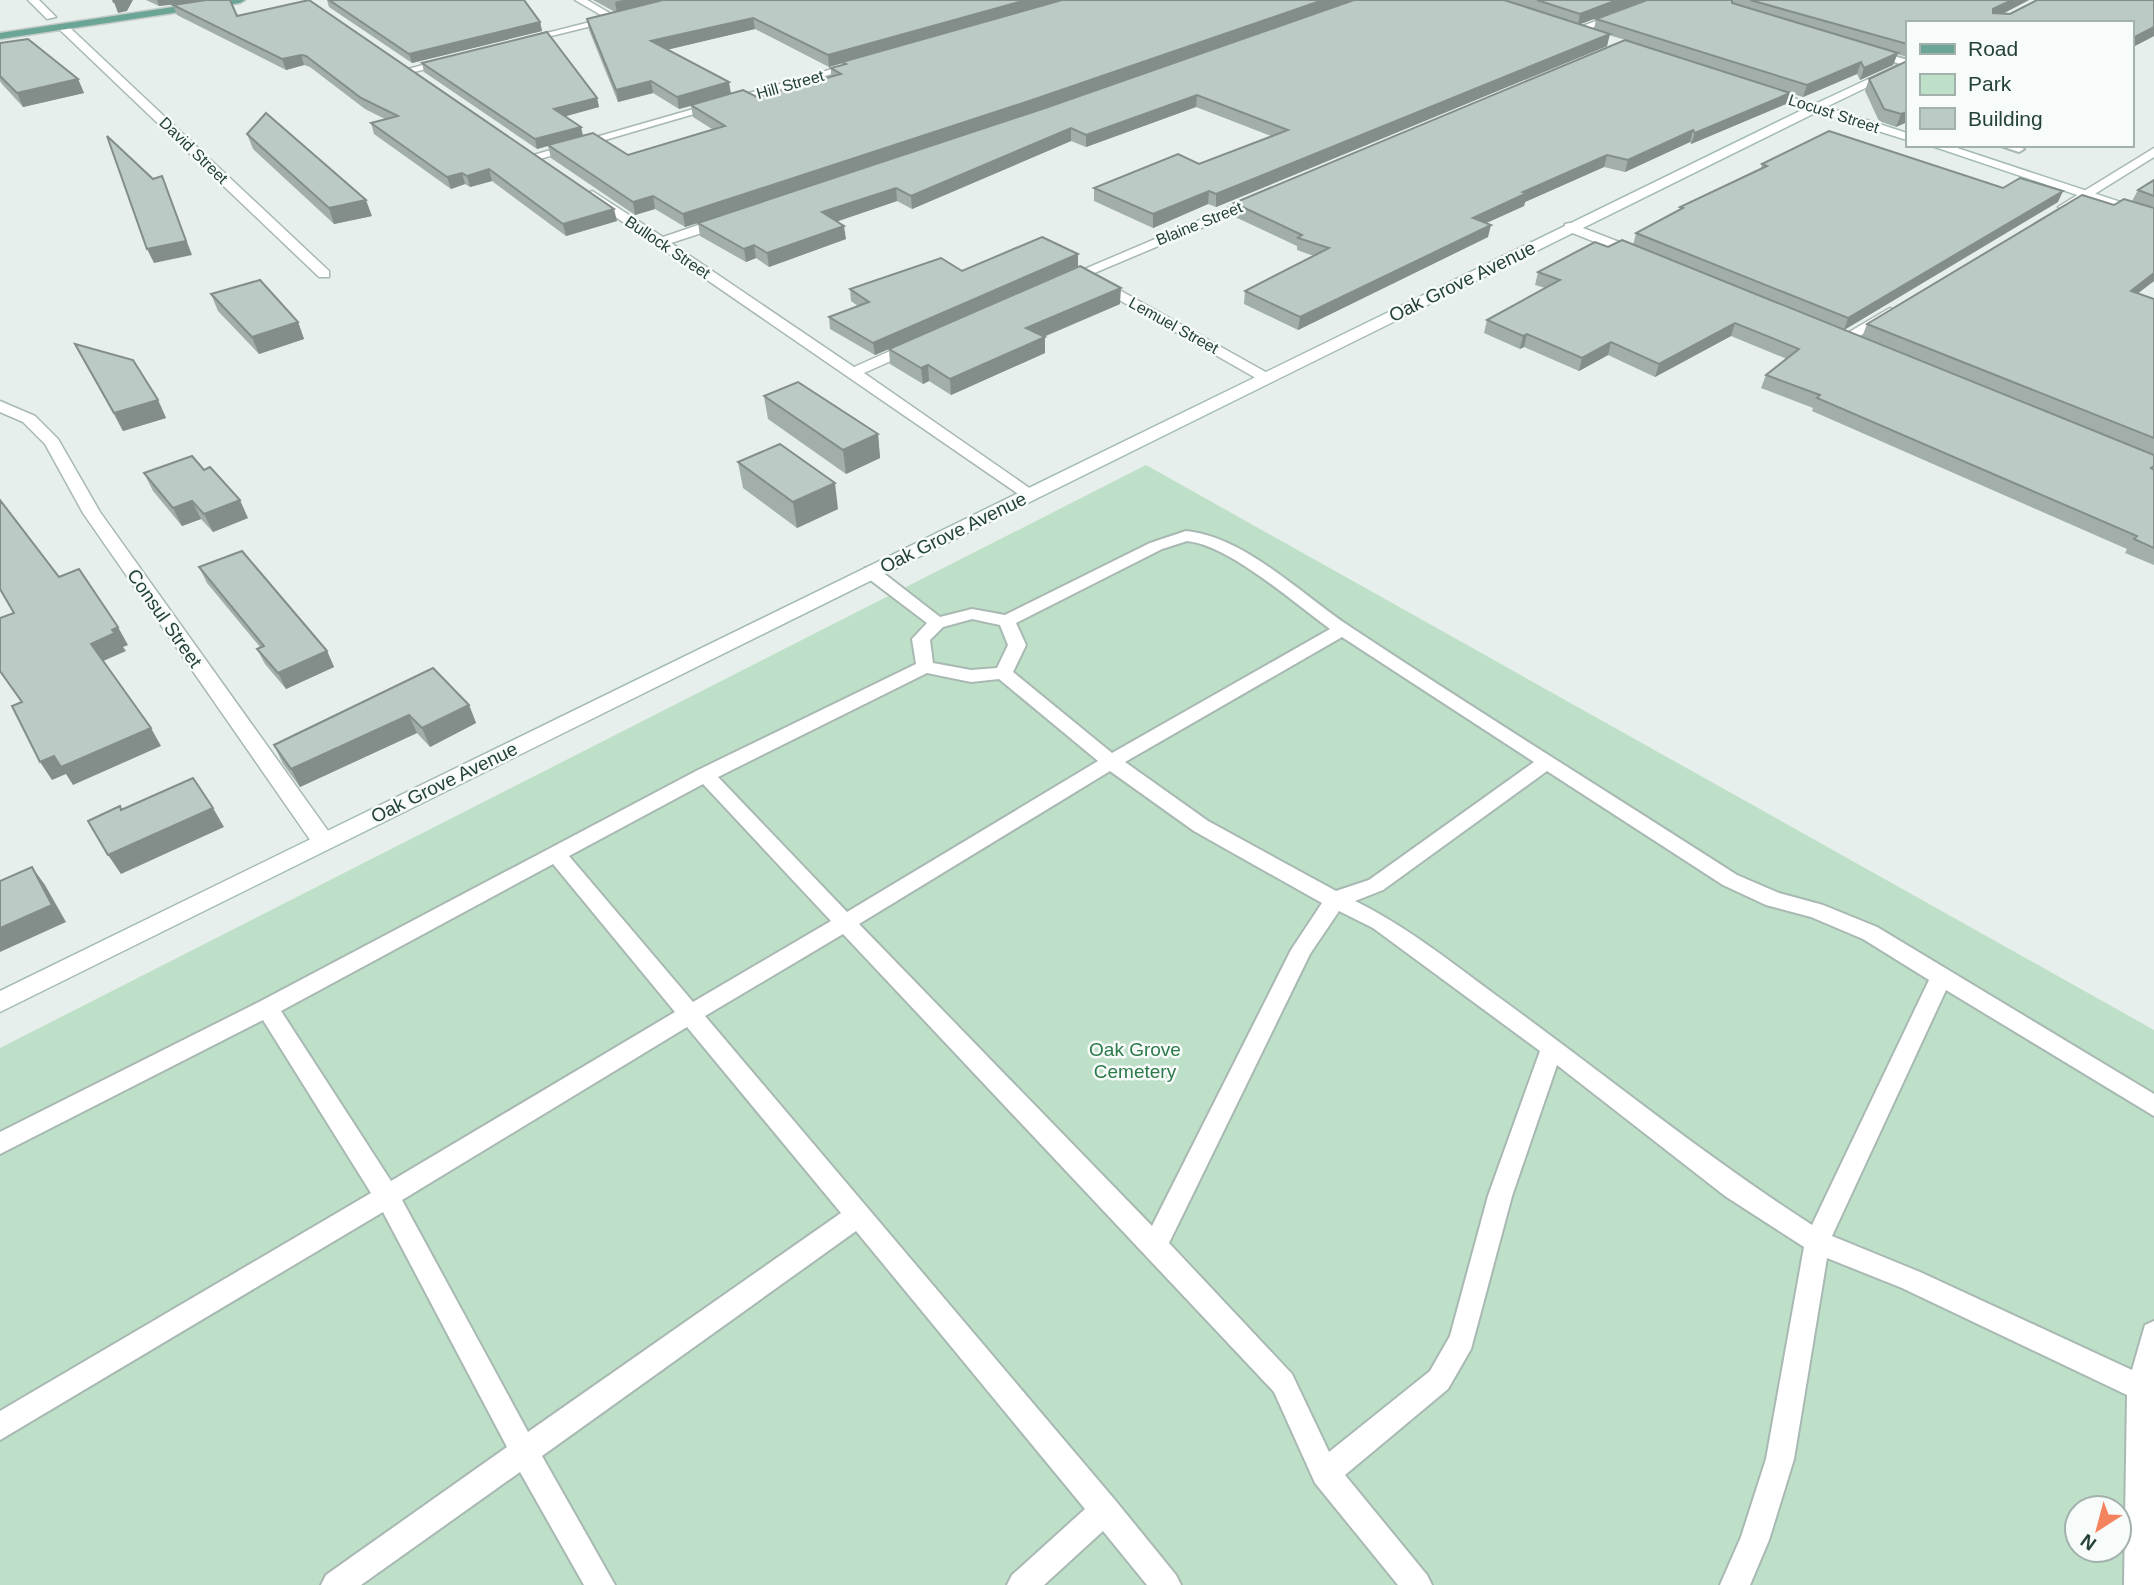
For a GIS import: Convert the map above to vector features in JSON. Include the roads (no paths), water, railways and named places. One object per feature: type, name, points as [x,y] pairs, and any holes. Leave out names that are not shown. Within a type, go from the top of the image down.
[{"type":"main road","points":[[0,24],[168,0]]},
{"type":"main road","points":[[0,36],[240,0]]},
{"type":"street","points":[[33,0],[51,17]]},
{"type":"street","points":[[580,0],[615,19]]},
{"type":"street","points":[[1577,30],[1661,0]]},
{"type":"street","points":[[513,45],[628,16]]},
{"type":"street","points":[[1565,26],[1601,38]]},
{"type":"street","name":"David Street","points":[[63,27],[324,274]]},
{"type":"street","points":[[410,70],[461,57]]},
{"type":"street","name":"Hill Street","points":[[536,156],[868,62]]},
{"type":"street","points":[[399,63],[422,78]]},
{"type":"street","name":"Oak Grove Avenue","points":[[0,1002],[1570,227],[1906,64]]},
{"type":"street","name":"Locust Street","points":[[1751,87],[1906,136]]},
{"type":"street","points":[[1941,147],[2154,217]]},
{"type":"street","points":[[2048,216],[2154,152]]},
{"type":"street","name":"Bullock Street","points":[[581,187],[1030,494]]},
{"type":"street","name":"Blaine Street","points":[[1043,290],[1279,190]]},
{"type":"street","points":[[661,242],[740,216]]},
{"type":"street","points":[[1570,227],[1656,261]]},
{"type":"street","name":"Lemuel Street","points":[[1081,273],[1266,378]]},
{"type":"street","points":[[1846,338],[1906,302]]},
{"type":"street","points":[[852,373],[929,340]]},
{"type":"street","name":"Consul Street","points":[[0,406],[29,419],[52,443],[92,513],[323,841]]},
{"type":"lane","points":[[1854,47],[1906,64]]},
{"type":"lane","points":[[2011,147],[2019,149]]},
{"type":"lane","points":[[925,667],[921,639],[937,623],[972,614],[1007,621],[1156,546],[1186,536],[1205,538],[1241,557],[1342,629],[1730,880],[1773,899],[1816,911],[1870,933],[2154,1106]]},
{"type":"lane","points":[[871,572],[937,623]]},
{"type":"lane","points":[[1003,673],[1017,645],[1007,621]]},
{"type":"lane","points":[[0,1426],[1111,762],[1342,629]]},
{"type":"lane","points":[[0,1144],[267,1008],[705,775],[925,667],[971,676],[1003,673],[1111,762],[1200,826],[1380,922],[1552,1048],[1734,1188],[1817,1242],[1912,1280],[2148,1392]]},
{"type":"lane","points":[[1155,1246],[1302,950],[1335,900],[1377,885],[1548,761]]},
{"type":"lane","points":[[705,775],[1283,1383],[1325,1473],[1417,1585]]},
{"type":"lane","points":[[556,854],[1166,1585]]},
{"type":"lane","points":[[1735,1585],[1755,1540],[1780,1459],[1817,1242],[1942,975]]},
{"type":"lane","points":[[267,1008],[387,1196],[524,1452],[600,1585]]},
{"type":"lane","points":[[1325,1473],[1439,1380],[1462,1340],[1500,1196],[1552,1048]]},
{"type":"lane","points":[[336,1585],[859,1215]]},
{"type":"lane","points":[[2139,1585],[2148,1392],[2154,1334]]},
{"type":"lane","points":[[1023,1585],[1105,1510]]},
{"type":"park label","name":"Oak Grove Cemetery","points":[[1135,1060]]}]
